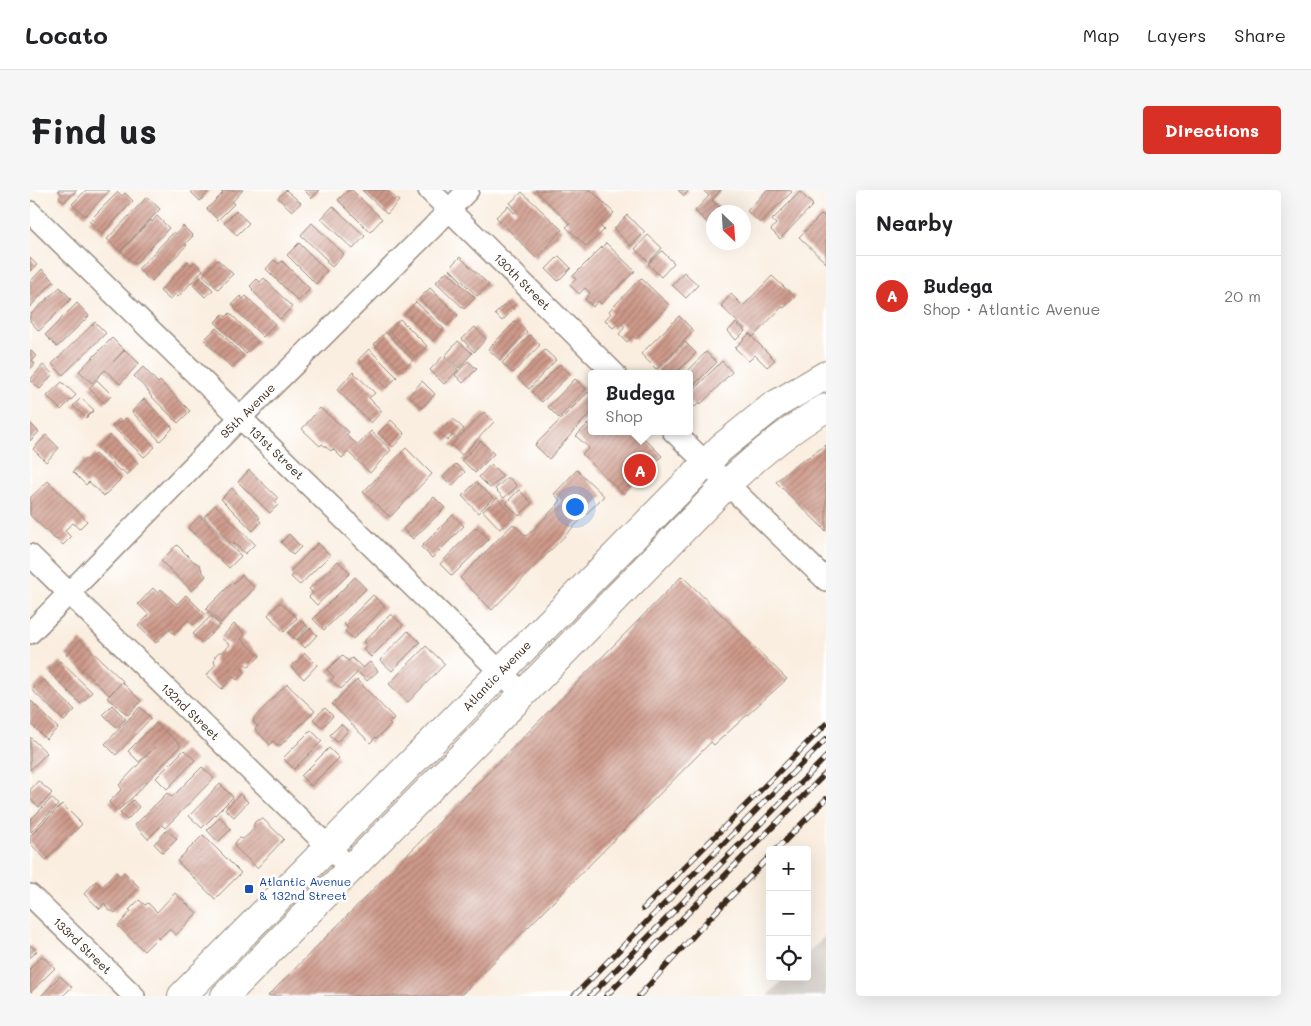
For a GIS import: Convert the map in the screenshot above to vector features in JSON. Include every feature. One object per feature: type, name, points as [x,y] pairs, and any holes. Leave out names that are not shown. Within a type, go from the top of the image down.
[{"type":"main road","name":"Atlantic Avenue","points":[[182,996],[727,443],[767,410],[826,375]]},
{"type":"main road","points":[[225,996],[727,484],[782,436],[798,424],[826,408]]},
{"type":"street","name":"130th Street","points":[[429,190],[611,370]]},
{"type":"street","name":"95th Avenue","points":[[30,634],[240,418],[468,190]]},
{"type":"street","name":"131st Street","points":[[30,212],[523,694]]},
{"type":"street","points":[[677,435],[826,580]]},
{"type":"street","name":"132nd Street","points":[[30,555],[351,869]]},
{"type":"street","name":"133rd Street","points":[[30,896],[134,996]]},
{"type":"shaded area","points":[[826,935],[826,996],[767,996],[781,981],[811,981],[811,950]]},
{"type":"building","points":[[58,190],[77,190],[64,202],[59,197],[62,194]]},
{"type":"building","points":[[86,190],[110,190],[85,216],[72,204]]},
{"type":"building","points":[[193,190],[210,190],[200,201],[191,192]]},
{"type":"building","points":[[220,190],[243,190],[232,202],[234,204],[218,220],[207,209],[223,193]]},
{"type":"building","points":[[286,190],[301,203],[292,211],[278,198]]},
{"type":"building","points":[[304,190],[320,190],[312,198]]},
{"type":"building","points":[[348,190],[352,190],[382,219],[370,232],[338,200]]},
{"type":"building","points":[[362,190],[387,190],[399,201],[387,214]]},
{"type":"building","points":[[535,190],[591,190],[614,213],[600,226],[604,230],[587,247],[566,227],[570,224]]},
{"type":"building","points":[[678,190],[689,190],[684,196]]},
{"type":"building","points":[[703,190],[721,190],[712,200],[717,205],[706,205],[706,221],[695,211],[709,196]]},
{"type":"building","points":[[767,190],[790,190],[792,192],[760,223],[751,215],[751,207]]},
{"type":"building","points":[[118,192],[122,196],[125,193],[133,201],[102,234],[89,221]]},
{"type":"building","points":[[522,192],[562,230],[536,258],[496,217],[508,206],[514,213],[517,210],[510,203]]},
{"type":"building","points":[[800,192],[813,205],[780,239],[771,230],[776,224],[772,220]]},
{"type":"building","points":[[147,197],[160,209],[120,251],[107,239]]},
{"type":"building","points":[[333,206],[365,236],[353,249],[321,219]]},
{"type":"building","points":[[236,211],[249,223],[237,235],[224,223]]},
{"type":"building","points":[[822,214],[826,218],[826,263],[799,237]]},
{"type":"building","points":[[627,215],[645,232],[631,246],[614,229]]},
{"type":"building","points":[[157,216],[169,228],[135,264],[121,251]]},
{"type":"building","points":[[312,223],[344,254],[332,267],[301,235]]},
{"type":"building","points":[[183,226],[193,236],[185,244],[187,245],[151,282],[138,269],[174,232],[176,234]]},
{"type":"building","points":[[648,235],[662,248],[649,262],[635,249]]},
{"type":"building","points":[[299,243],[327,271],[316,284],[287,255]]},
{"type":"building","points":[[606,243],[635,271],[601,304],[598,301],[593,307],[585,299],[590,293],[585,288],[579,294],[570,285],[576,279],[573,276]]},
{"type":"building","points":[[662,251],[674,263],[661,277],[648,264]]},
{"type":"building","points":[[559,256],[571,268],[558,281],[546,269]]},
{"type":"building","points":[[460,257],[489,285],[477,296],[449,268]]},
{"type":"building","points":[[30,258],[37,265],[30,271]]},
{"type":"building","points":[[218,260],[233,274],[218,289],[203,275]]},
{"type":"building","points":[[274,260],[279,264],[282,261],[310,289],[298,301],[266,269]]},
{"type":"building","points":[[188,261],[192,265],[195,262],[203,270],[178,297],[175,294],[170,300],[160,291]]},
{"type":"building","points":[[42,269],[54,281],[30,307],[30,282]]},
{"type":"building","points":[[447,271],[475,298],[464,309],[436,282]]},
{"type":"building","points":[[684,272],[698,285],[686,298],[672,285]]},
{"type":"building","points":[[772,276],[795,297],[784,308],[782,307],[753,337],[721,306],[731,294],[743,306]]},
{"type":"building","points":[[200,277],[213,290],[205,297],[193,285]]},
{"type":"building","points":[[264,278],[292,307],[280,319],[250,286],[257,279],[260,282]]},
{"type":"building","points":[[641,278],[669,305],[636,339],[633,336],[627,342],[619,334],[625,327],[620,322],[613,328],[605,320],[611,313],[609,311]]},
{"type":"building","points":[[60,287],[71,299],[39,331],[30,321],[30,315]]},
{"type":"building","points":[[430,288],[458,315],[447,326],[419,299]]},
{"type":"building","points":[[240,296],[243,299],[246,296],[275,324],[263,337],[234,308],[232,304]]},
{"type":"building","points":[[416,302],[444,329],[433,341],[405,313]]},
{"type":"building","points":[[507,302],[514,309],[502,321],[495,314]]},
{"type":"building","points":[[77,303],[89,316],[57,347],[45,335]]},
{"type":"building","points":[[230,313],[258,342],[246,354],[215,322],[223,314],[226,317]]},
{"type":"building","points":[[679,316],[694,331],[656,369],[641,354]]},
{"type":"building","points":[[400,319],[427,346],[416,358],[388,330]]},
{"type":"building","points":[[516,321],[527,332],[500,360],[488,349]]},
{"type":"building","points":[[95,322],[106,333],[63,375],[52,364]]},
{"type":"building","points":[[736,323],[745,331],[736,340],[728,331]]},
{"type":"building","points":[[475,327],[486,339],[474,352],[462,339]]},
{"type":"building","points":[[216,328],[244,356],[232,368],[204,340]]},
{"type":"building","points":[[386,332],[413,360],[402,371],[374,344]]},
{"type":"building","points":[[749,334],[775,360],[767,367],[755,355],[749,361],[735,348]]},
{"type":"building","points":[[530,335],[540,345],[513,373],[502,363]]},
{"type":"building","points":[[112,338],[124,350],[113,362],[125,350],[139,363],[120,384],[105,370],[92,383],[79,371]]},
{"type":"building","points":[[458,341],[472,353],[459,368],[445,356]]},
{"type":"building","points":[[685,342],[696,353],[679,370],[657,370]]},
{"type":"building","points":[[369,349],[397,377],[386,388],[358,360]]},
{"type":"building","points":[[30,350],[36,356],[32,360],[35,364],[30,369]]},
{"type":"building","points":[[545,350],[556,360],[529,389],[518,378]]},
{"type":"building","points":[[706,352],[717,362],[693,386],[693,370],[689,370]]},
{"type":"building","points":[[443,356],[458,370],[444,384],[430,370]]},
{"type":"building","points":[[468,361],[477,369],[463,383],[455,375]]},
{"type":"building","points":[[722,361],[732,372],[701,404],[700,402],[695,407],[693,405],[693,390]]},
{"type":"building","points":[[560,364],[570,374],[542,402],[532,392]]},
{"type":"building","points":[[43,365],[53,374],[40,389],[30,380]]},
{"type":"building","points":[[143,367],[190,411],[178,423],[134,376]]},
{"type":"building","points":[[353,372],[375,393],[369,398],[382,411],[371,423],[337,390]]},
{"type":"building","points":[[575,379],[586,389],[559,418],[548,407]]},
{"type":"building","points":[[97,380],[112,395],[104,403],[89,388]]},
{"type":"building","points":[[422,381],[435,394],[422,408],[409,396]]},
{"type":"building","points":[[62,382],[76,395],[61,410],[47,396]]},
{"type":"building","points":[[588,392],[588,415],[549,459],[535,445]]},
{"type":"building","points":[[81,398],[94,410],[86,418],[73,406]]},
{"type":"building","points":[[144,399],[173,428],[160,441],[132,412]]},
{"type":"building","points":[[320,408],[349,432],[346,435],[358,445],[371,431],[391,450],[370,473],[348,452],[342,458],[333,449],[331,451],[322,444],[320,446],[302,429]]},
{"type":"building","points":[[484,412],[494,422],[462,455],[451,445]]},
{"type":"building","points":[[126,418],[155,447],[144,457],[112,426],[119,419],[122,422]]},
{"type":"building","points":[[453,419],[464,429],[456,438],[453,435],[447,441],[439,433]]},
{"type":"building","points":[[391,420],[405,434],[393,447],[378,433]]},
{"type":"building","points":[[30,423],[39,432],[30,441]]},
{"type":"building","points":[[588,424],[588,435],[641,435],[662,456],[623,494],[582,454],[589,448],[576,436]]},
{"type":"building","points":[[46,435],[59,448],[46,462],[33,449]]},
{"type":"building","points":[[110,435],[138,463],[127,475],[122,470],[120,471],[97,448]]},
{"type":"building","points":[[481,441],[494,454],[475,473],[462,460]]},
{"type":"building","points":[[826,445],[826,531],[776,482],[792,468]]},
{"type":"building","points":[[406,448],[432,474],[390,517],[363,492]]},
{"type":"building","points":[[95,454],[121,479],[104,496],[89,482],[86,485],[73,472],[85,459],[88,461]]},
{"type":"building","points":[[456,464],[465,472],[452,486],[443,477]]},
{"type":"building","points":[[491,464],[503,476],[490,488],[479,477]]},
{"type":"building","points":[[249,470],[278,498],[275,502],[278,505],[270,513],[238,482]]},
{"type":"building","points":[[577,470],[604,496],[492,610],[460,578],[513,524],[526,536],[531,532],[561,501],[554,494]]},
{"type":"building","points":[[508,477],[517,486],[504,498],[495,489]]},
{"type":"building","points":[[48,481],[87,521],[79,529],[73,523],[68,527],[65,531],[71,537],[63,545],[30,515],[30,498]]},
{"type":"building","points":[[476,482],[493,498],[478,513],[462,496]]},
{"type":"building","points":[[232,488],[260,518],[258,519],[261,522],[253,531],[221,499]]},
{"type":"building","points":[[519,490],[532,503],[519,516],[506,503]]},
{"type":"building","points":[[434,497],[445,508],[413,539],[403,529]]},
{"type":"building","points":[[497,498],[514,516],[500,529],[483,511]]},
{"type":"building","points":[[215,505],[255,544],[245,554],[204,517]]},
{"type":"building","points":[[453,515],[464,526],[432,558],[421,547]]},
{"type":"building","points":[[200,516],[241,556],[229,568],[188,528]]},
{"type":"building","points":[[476,527],[489,539],[452,576],[440,564]]},
{"type":"building","points":[[289,534],[301,547],[293,555],[281,542]]},
{"type":"building","points":[[318,543],[330,555],[300,585],[291,577],[293,575],[290,571]]},
{"type":"building","points":[[177,545],[193,561],[200,565],[206,576],[192,591],[161,561]]},
{"type":"building","points":[[338,561],[350,573],[317,605],[309,597],[313,593],[309,589]]},
{"type":"building","points":[[242,575],[255,588],[221,623],[206,609]]},
{"type":"building","points":[[682,576],[787,679],[714,745],[711,742],[460,996],[268,996]]},
{"type":"building","points":[[355,577],[366,589],[324,630],[313,619]]},
{"type":"building","points":[[153,588],[158,593],[161,589],[177,604],[186,595],[205,614],[193,625],[188,620],[174,634],[169,629],[156,643],[138,626],[149,615],[138,604]]},
{"type":"building","points":[[373,595],[385,607],[353,639],[345,631],[348,628],[344,624]]},
{"type":"building","points":[[280,602],[297,618],[284,632],[268,615]]},
{"type":"building","points":[[391,614],[403,625],[371,657],[363,649],[367,645],[363,642]]},
{"type":"building","points":[[211,616],[220,625],[202,643],[193,634]]},
{"type":"building","points":[[301,620],[308,627],[296,640],[288,633]]},
{"type":"building","points":[[234,624],[245,634],[241,639],[260,656],[249,667],[245,664],[241,668],[245,672],[237,680],[233,676],[222,689],[207,675],[216,664],[214,662],[215,656],[219,652],[223,652],[230,645],[221,638]]},
{"type":"building","points":[[310,628],[317,635],[305,648],[298,640]]},
{"type":"building","points":[[408,631],[420,642],[392,671],[380,660]]},
{"type":"building","points":[[80,640],[123,681],[109,695],[66,655]]},
{"type":"building","points":[[426,646],[445,664],[408,702],[389,684]]},
{"type":"building","points":[[305,653],[317,665],[304,679],[291,667]]},
{"type":"building","points":[[342,655],[348,661],[352,658],[363,668],[370,662],[378,671],[367,681],[358,672],[341,689],[331,680],[334,677],[327,670]]},
{"type":"building","points":[[60,661],[92,692],[81,704],[49,672]]},
{"type":"building","points":[[43,679],[75,710],[64,721],[32,690]]},
{"type":"building","points":[[357,680],[394,718],[389,723],[391,725],[370,743],[332,704]]},
{"type":"building","points":[[122,682],[141,701],[128,715],[107,698]]},
{"type":"building","points":[[287,684],[315,711],[281,745],[277,745],[273,741],[270,745],[255,729],[258,726],[253,722],[254,718]]},
{"type":"building","points":[[30,700],[58,728],[46,739],[30,723]]},
{"type":"building","points":[[112,705],[126,719],[117,728],[103,714]]},
{"type":"building","points":[[140,707],[151,718],[116,755],[105,744]]},
{"type":"building","points":[[325,708],[333,716],[322,728],[313,719]]},
{"type":"building","points":[[156,723],[181,745],[132,798],[117,811],[109,802],[122,789],[119,785],[155,747],[139,762],[128,751]]},
{"type":"building","points":[[341,724],[348,731],[337,742],[330,735]]},
{"type":"building","points":[[311,730],[322,741],[294,769],[283,758]]},
{"type":"building","points":[[30,737],[47,753],[30,770]]},
{"type":"building","points":[[329,748],[339,758],[311,786],[301,776]]},
{"type":"building","points":[[184,750],[195,760],[167,789],[156,778]]},
{"type":"building","points":[[202,767],[214,778],[165,828],[162,825],[148,839],[135,825],[167,793],[172,797]]},
{"type":"building","points":[[38,781],[52,793],[39,807],[30,799],[30,790]]},
{"type":"building","points":[[220,784],[233,797],[202,828],[189,816]]},
{"type":"building","points":[[240,794],[248,802],[234,817],[225,809]]},
{"type":"building","points":[[52,798],[58,805],[31,832],[30,820]]},
{"type":"building","points":[[133,800],[139,807],[127,820],[120,813]]},
{"type":"building","points":[[62,804],[82,824],[46,860],[30,843],[30,836]]},
{"type":"building","points":[[220,817],[231,829],[218,842],[207,830]]},
{"type":"building","points":[[263,819],[284,839],[257,868],[235,847],[235,843],[239,838],[243,839],[249,834],[257,820]]},
{"type":"building","points":[[167,830],[177,839],[163,853],[154,844]]},
{"type":"building","points":[[203,835],[241,873],[215,899],[177,861]]},
{"type":"building","points":[[116,872],[120,876],[124,872],[139,887],[115,913],[109,911],[104,903],[100,909],[84,894],[96,881],[102,887]]},
{"type":"building","points":[[175,893],[197,913],[176,935],[169,929],[144,951],[118,926],[139,900],[145,905],[148,903],[157,912]]},
{"type":"building","points":[[30,945],[37,951],[30,958]]},
{"type":"building","points":[[42,956],[55,968],[30,993],[30,969]]},
{"type":"building","points":[[60,976],[72,987],[63,996],[41,996]]},
{"type":"railway","points":[[643,909],[826,724]]},
{"type":"railway","points":[[574,996],[826,739]]},
{"type":"railway","points":[[590,996],[826,757]]},
{"type":"railway","points":[[606,996],[826,773]]},
{"type":"railway","points":[[780,846],[826,799]]},
{"type":"railway","points":[[639,996],[707,921],[766,860]]},
{"type":"place","name":"Budega","points":[[640,470]]},
{"type":"place","name":"Atlantic Avenue & 132nd Street","points":[[249,889]]}]
